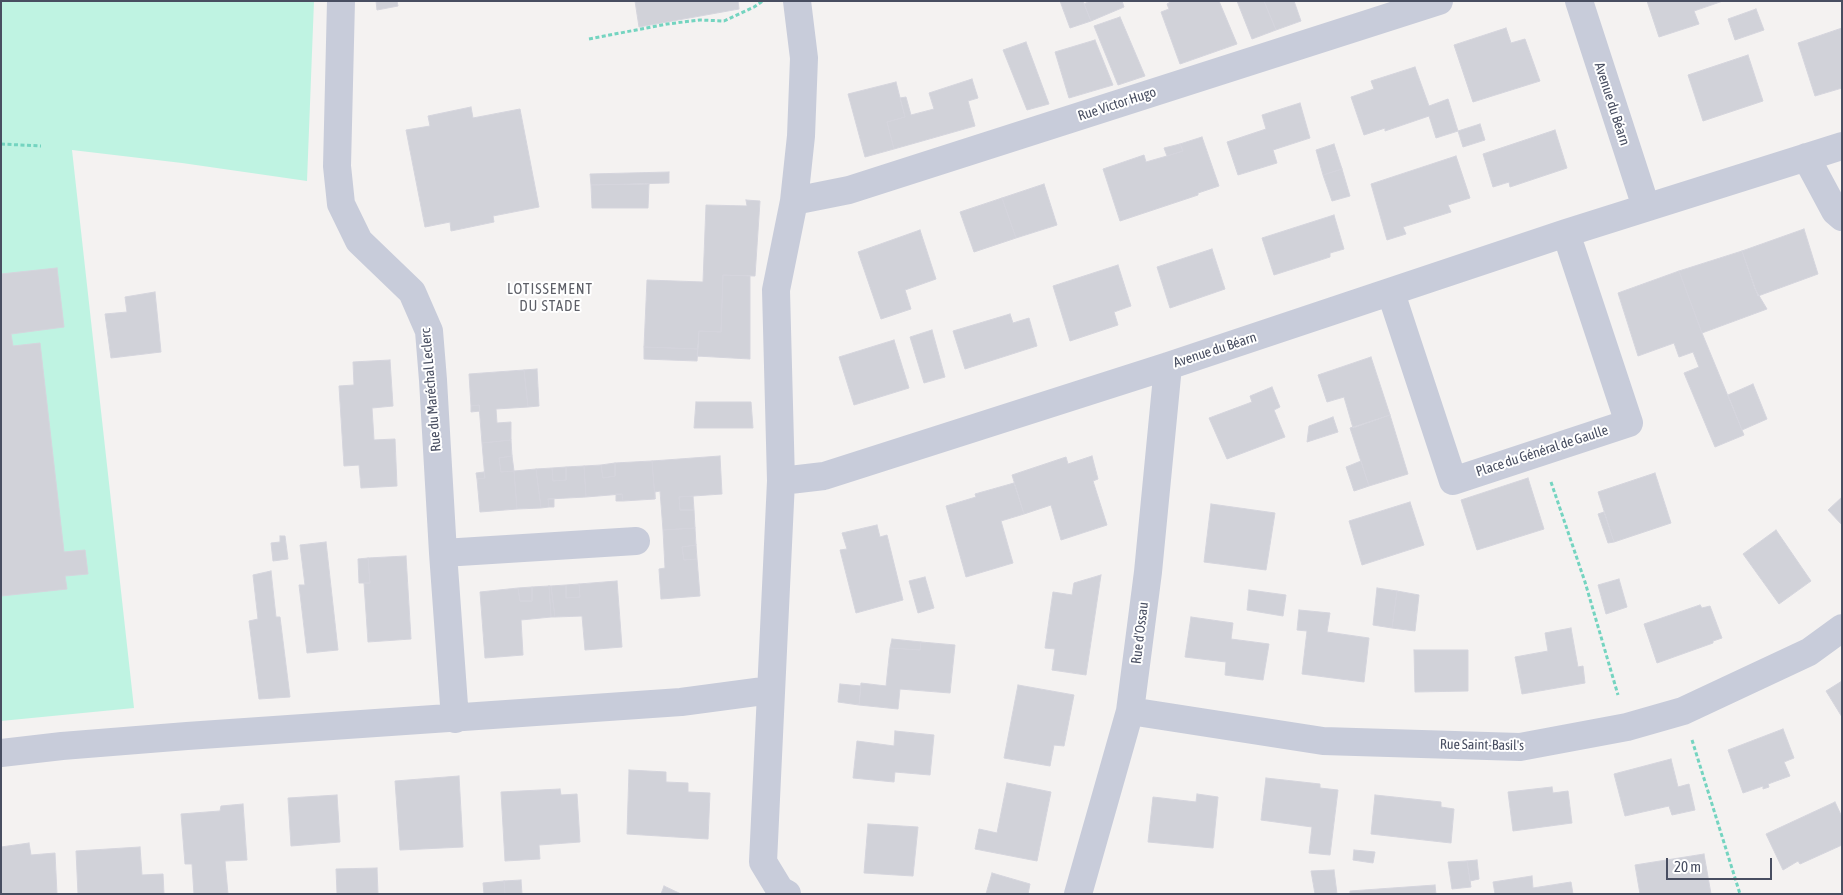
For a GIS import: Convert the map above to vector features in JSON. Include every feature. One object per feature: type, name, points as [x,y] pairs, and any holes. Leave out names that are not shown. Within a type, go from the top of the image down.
[{"type":"street","name":"Rue du Maréchal Leclerc","points":[[341,1],[337,166],[341,204],[359,241],[412,292],[429,331],[455,719]]},
{"type":"street","points":[[782,892],[763,862],[781,481],[776,290],[794,201],[801,136],[804,58],[797,1]]},
{"type":"street","name":"Rue Victor Hugo","points":[[794,201],[848,190],[1439,1]]},
{"type":"street","name":"Avenue du Béarn","points":[[1579,1],[1646,207]]},
{"type":"street","name":"Avenue du Béarn","points":[[781,481],[824,476],[1168,366],[1646,207],[1842,146]]},
{"type":"street","points":[[1806,158],[1835,211],[1842,217]]},
{"type":"street","name":"Place du Général de Gaulle","points":[[1391,293],[1453,480],[1629,423],[1566,233]]},
{"type":"street","name":"Rue d'Ossau","points":[[1078,894],[1130,711],[1148,572],[1168,366]]},
{"type":"street","points":[[443,553],[636,541]]},
{"type":"street","name":"Rue Saint-Basil's","points":[[1130,711],[1323,741],[1520,748],[1627,727],[1682,711],[1809,652],[1842,628]]},
{"type":"street","points":[[1,754],[62,746],[187,736],[681,702],[771,690]]},
{"type":"path","points":[[589,38],[644,30],[667,24],[700,20],[724,21],[763,1]]},
{"type":"path","points":[[1,144],[41,146]]},
{"type":"path","points":[[1541,452],[1585,582],[1627,727]]},
{"type":"path","points":[[1682,711],[1740,894]]},
{"type":"green space","points":[[1,1],[314,1],[307,181],[72,150],[134,708],[1,721]]},
{"type":"building","points":[[376,1],[397,1],[398,6],[377,10]]},
{"type":"building","points":[[635,1],[738,1],[739,9],[639,27]]},
{"type":"building","points":[[1060,1],[1083,1],[1091,21],[1070,28]]},
{"type":"building","points":[[1090,1],[1122,1],[1124,7],[1091,21],[1084,4]]},
{"type":"building","points":[[1172,1],[1219,1],[1237,44],[1180,64],[1161,12],[1169,9],[1167,4]]},
{"type":"building","points":[[1237,1],[1264,1],[1276,30],[1252,39]]},
{"type":"building","points":[[1264,1],[1294,1],[1301,21],[1276,30]]},
{"type":"building","points":[[1647,1],[1723,1],[1694,11],[1699,24],[1659,37]]},
{"type":"building","points":[[1756,9],[1764,30],[1735,40],[1728,19]]},
{"type":"building","points":[[1120,17],[1145,76],[1118,85],[1094,26]]},
{"type":"building","points":[[1506,28],[1511,43],[1525,39],[1540,81],[1473,102],[1454,45]]},
{"type":"building","points":[[1842,28],[1842,88],[1815,96],[1798,43]]},
{"type":"building","points":[[1095,40],[1113,85],[1069,98],[1055,52]]},
{"type":"building","points":[[1026,42],[1049,104],[1027,110],[1003,50]]},
{"type":"building","points":[[1748,55],[1763,101],[1703,121],[1688,75]]},
{"type":"building","points":[[1415,67],[1429,106],[1448,99],[1458,131],[1436,138],[1429,116],[1385,131],[1385,128],[1364,135],[1351,97],[1374,89],[1371,81]]},
{"type":"building","points":[[972,79],[978,98],[968,101],[975,126],[894,149],[887,122],[905,117],[900,98],[906,97],[911,115],[934,109],[929,93]]},
{"type":"building","points":[[896,82],[905,117],[887,122],[894,149],[865,157],[848,94]]},
{"type":"building","points":[[1300,103],[1310,138],[1273,150],[1277,163],[1238,175],[1227,142],[1266,129],[1262,115]]},
{"type":"building","points":[[471,107],[473,118],[520,109],[539,207],[493,216],[494,222],[451,231],[450,222],[425,227],[406,130],[430,126],[428,116]]},
{"type":"building","points":[[1480,124],[1485,140],[1463,147],[1458,131]]},
{"type":"building","points":[[1555,130],[1567,168],[1510,187],[1509,182],[1493,187],[1483,154]]},
{"type":"building","points":[[1202,137],[1219,186],[1120,221],[1103,169],[1144,155],[1146,162],[1183,151],[1180,144]]},
{"type":"building","points":[[1180,144],[1183,151],[1167,156],[1164,148]]},
{"type":"building","points":[[1334,144],[1342,169],[1323,175],[1316,150]]},
{"type":"building","points":[[1456,156],[1470,198],[1448,205],[1451,212],[1403,227],[1406,234],[1387,240],[1371,184]]},
{"type":"building","points":[[1342,169],[1350,196],[1332,201],[1323,175]]},
{"type":"building","points":[[669,172],[669,183],[591,185],[590,174]]},
{"type":"building","points":[[649,184],[648,208],[592,208],[591,185]]},
{"type":"building","points":[[1044,184],[1057,225],[1016,238],[1002,198]]},
{"type":"building","points":[[1002,198],[1016,238],[974,252],[960,212]]},
{"type":"building","points":[[746,200],[760,201],[755,276],[723,275],[721,332],[699,331],[698,349],[644,347],[647,280],[703,282],[706,205],[747,206]]},
{"type":"building","points":[[1334,215],[1344,249],[1330,253],[1330,257],[1274,275],[1262,238]]},
{"type":"building","points":[[1804,229],[1818,274],[1758,296],[1742,251]]},
{"type":"building","points":[[920,230],[936,279],[905,290],[911,309],[881,319],[858,252]]},
{"type":"building","points":[[1212,249],[1225,289],[1170,308],[1157,267]]},
{"type":"building","points":[[1742,251],[1755,289],[1767,309],[1702,333],[1679,271]]},
{"type":"building","points":[[1118,265],[1131,306],[1114,312],[1118,325],[1070,341],[1053,286]]},
{"type":"building","points":[[57,268],[64,327],[11,334],[13,346],[40,343],[64,552],[85,550],[88,574],[65,576],[67,589],[1,596],[1,274]]},
{"type":"building","points":[[1679,271],[1744,435],[1715,447],[1684,373],[1699,367],[1693,352],[1679,357],[1674,343],[1638,356],[1618,293]]},
{"type":"building","points":[[723,275],[750,276],[750,359],[697,356],[699,331],[721,332]]},
{"type":"building","points":[[155,292],[161,352],[111,358],[105,314],[127,312],[125,297]]},
{"type":"building","points":[[1010,314],[1013,323],[1029,318],[1037,346],[965,369],[953,331]]},
{"type":"building","points":[[932,330],[945,377],[924,383],[910,337]]},
{"type":"building","points":[[894,340],[909,388],[854,405],[839,357]]},
{"type":"building","points":[[644,347],[698,349],[697,361],[644,359]]},
{"type":"building","points":[[1371,357],[1390,415],[1353,428],[1344,397],[1327,402],[1318,375]]},
{"type":"building","points":[[390,360],[393,406],[372,408],[374,440],[395,439],[397,486],[361,488],[359,465],[344,466],[339,386],[354,385],[353,362]]},
{"type":"building","points":[[537,369],[539,406],[528,407],[524,370]]},
{"type":"building","points":[[524,370],[528,407],[496,409],[497,423],[511,422],[511,440],[482,443],[479,405],[471,406],[469,374]]},
{"type":"building","points":[[1753,384],[1767,419],[1742,430],[1728,395]]},
{"type":"building","points":[[1272,387],[1280,407],[1274,410],[1285,437],[1227,459],[1209,418],[1252,402],[1250,396]]},
{"type":"building","points":[[696,402],[751,402],[753,428],[694,428]]},
{"type":"building","points":[[479,405],[480,411],[471,412],[471,406]]},
{"type":"building","points":[[1390,415],[1408,474],[1369,486],[1350,428]]},
{"type":"building","points":[[1333,417],[1338,432],[1307,442],[1309,426]]},
{"type":"building","points":[[511,440],[512,456],[499,458],[501,472],[514,471],[517,509],[480,512],[477,479],[485,478],[482,443]]},
{"type":"building","points":[[512,456],[514,471],[501,472],[499,458]]},
{"type":"building","points":[[720,456],[722,494],[679,497],[680,510],[694,510],[695,528],[663,530],[660,491],[655,492],[655,499],[652,461]]},
{"type":"building","points":[[1092,456],[1098,479],[1093,481],[1107,525],[1061,540],[1051,505],[1024,514],[1012,475],[1066,457],[1068,464]]},
{"type":"building","points":[[652,461],[655,499],[623,501],[622,494],[586,497],[584,466],[601,465],[603,478],[615,476],[615,463]]},
{"type":"building","points":[[1361,461],[1369,486],[1354,491],[1346,467]]},
{"type":"building","points":[[615,463],[615,476],[603,478],[601,465]]},
{"type":"building","points":[[584,466],[586,497],[548,499],[549,507],[541,508],[536,469],[552,468],[553,481],[566,480],[566,467]]},
{"type":"building","points":[[566,467],[566,480],[553,481],[552,468]]},
{"type":"building","points":[[536,469],[541,508],[517,509],[514,471]]},
{"type":"building","points":[[484,472],[485,478],[477,479],[476,473]]},
{"type":"building","points":[[1655,473],[1671,523],[1614,542],[1598,492]]},
{"type":"building","points":[[1528,478],[1544,529],[1477,550],[1461,500]]},
{"type":"building","points":[[1014,483],[1024,514],[1001,521],[1013,563],[966,577],[946,506],[976,497],[975,494]]},
{"type":"building","points":[[616,494],[622,494],[623,501],[616,501]]},
{"type":"building","points":[[693,496],[694,510],[680,510],[679,497]]},
{"type":"building","points":[[1842,497],[1842,525],[1828,510]]},
{"type":"building","points":[[548,499],[554,499],[554,507],[549,507]]},
{"type":"building","points":[[1410,502],[1424,545],[1362,565],[1349,521]]},
{"type":"building","points":[[1211,504],[1275,513],[1266,570],[1204,562]]},
{"type":"building","points":[[1604,512],[1614,542],[1608,543],[1598,514]]},
{"type":"building","points":[[877,525],[880,537],[887,535],[903,600],[856,613],[840,550],[847,549],[842,533]]},
{"type":"building","points":[[695,528],[696,545],[682,547],[684,560],[697,559],[700,596],[661,599],[659,569],[665,568],[663,530]]},
{"type":"building","points":[[1776,530],[1811,581],[1779,604],[1743,554]]},
{"type":"building","points":[[280,536],[285,536],[288,559],[273,561],[271,543],[280,542]]},
{"type":"building","points":[[326,542],[338,650],[307,653],[299,585],[305,585],[300,545]]},
{"type":"building","points":[[696,545],[697,559],[684,560],[682,547]]},
{"type":"building","points":[[406,556],[411,639],[368,642],[364,583],[370,583],[368,558]]},
{"type":"building","points":[[368,558],[370,583],[359,583],[358,559]]},
{"type":"building","points":[[271,571],[276,617],[280,617],[290,697],[259,699],[249,621],[258,619],[253,575]]},
{"type":"building","points":[[1101,575],[1086,675],[1052,670],[1055,649],[1045,648],[1053,592],[1072,595],[1074,583]]},
{"type":"building","points":[[925,577],[934,608],[918,613],[909,581]]},
{"type":"building","points":[[1619,579],[1627,607],[1606,614],[1598,585]]},
{"type":"building","points":[[617,581],[622,647],[585,650],[582,616],[555,617],[551,586],[566,585],[566,598],[580,597],[579,584]]},
{"type":"building","points":[[579,584],[580,597],[566,598],[566,585]]},
{"type":"building","points":[[549,586],[551,617],[521,620],[523,655],[485,658],[480,592],[518,588],[520,601],[532,601],[532,587]]},
{"type":"building","points":[[549,586],[551,586],[555,617],[551,617]]},
{"type":"building","points":[[532,587],[532,601],[520,601],[518,588]]},
{"type":"building","points":[[1377,588],[1397,591],[1392,628],[1373,625]]},
{"type":"building","points":[[1249,590],[1286,595],[1283,616],[1247,610]]},
{"type":"building","points":[[1397,591],[1419,595],[1415,631],[1392,628]]},
{"type":"building","points":[[1700,605],[1702,608],[1710,606],[1722,638],[1657,663],[1644,624]]},
{"type":"building","points":[[1299,610],[1330,613],[1327,632],[1369,638],[1364,682],[1302,674],[1307,631],[1297,630]]},
{"type":"building","points":[[1191,617],[1233,623],[1231,639],[1269,644],[1263,680],[1225,675],[1226,662],[1185,657]]},
{"type":"building","points":[[1571,628],[1578,667],[1583,666],[1585,683],[1522,694],[1515,657],[1548,651],[1545,633]]},
{"type":"building","points":[[892,639],[921,642],[920,650],[890,648]]},
{"type":"building","points":[[921,642],[955,645],[950,693],[900,689],[898,709],[859,705],[861,683],[886,686],[890,648],[920,650]]},
{"type":"building","points":[[1414,650],[1468,650],[1468,691],[1415,692]]},
{"type":"building","points":[[1842,681],[1842,717],[1826,691]]},
{"type":"building","points":[[840,684],[861,686],[859,705],[838,702]]},
{"type":"building","points":[[1018,685],[1074,695],[1064,746],[1054,745],[1050,766],[1004,758]]},
{"type":"building","points":[[1783,729],[1794,758],[1784,762],[1790,776],[1768,784],[1769,787],[1763,789],[1763,786],[1743,793],[1728,750]]},
{"type":"building","points":[[895,731],[934,735],[930,775],[895,772],[894,782],[853,778],[857,741],[894,746]]},
{"type":"building","points":[[1671,759],[1678,787],[1689,784],[1695,810],[1672,815],[1669,806],[1625,816],[1614,774]]},
{"type":"building","points":[[629,770],[666,772],[666,782],[688,783],[688,792],[710,793],[708,839],[627,834]]},
{"type":"building","points":[[459,776],[463,847],[400,850],[395,781]]},
{"type":"building","points":[[1266,778],[1320,784],[1320,788],[1338,790],[1330,855],[1309,853],[1312,827],[1261,820]]},
{"type":"building","points":[[1007,783],[1051,792],[1037,861],[975,849],[979,829],[997,833]]},
{"type":"building","points":[[1552,787],[1553,793],[1568,791],[1572,823],[1513,831],[1508,792]]},
{"type":"building","points":[[560,789],[561,795],[577,794],[580,842],[539,845],[540,859],[505,861],[501,792]]},
{"type":"building","points":[[1197,794],[1218,797],[1213,848],[1148,842],[1153,797],[1196,802]]},
{"type":"building","points":[[337,795],[340,842],[291,846],[288,798]]},
{"type":"building","points":[[1375,795],[1441,802],[1441,807],[1454,809],[1451,843],[1371,834]]},
{"type":"building","points":[[1835,802],[1842,817],[1842,845],[1800,864],[1798,861],[1783,870],[1766,834]]},
{"type":"building","points":[[243,804],[247,860],[225,861],[228,894],[194,894],[192,864],[185,864],[181,814],[220,811],[221,806]]},
{"type":"building","points":[[868,824],[918,827],[913,876],[864,873]]},
{"type":"building","points":[[29,843],[31,855],[55,853],[57,894],[1,894],[1,847]]},
{"type":"building","points":[[140,847],[142,875],[163,874],[164,894],[78,894],[76,851]]},
{"type":"building","points":[[1354,850],[1375,852],[1373,863],[1353,860]]},
{"type":"building","points":[[1704,854],[1711,894],[1640,894],[1635,865]]},
{"type":"building","points":[[1477,860],[1479,879],[1470,881],[1467,861]]},
{"type":"building","points":[[1467,861],[1471,887],[1452,889],[1448,862]]},
{"type":"building","points":[[377,868],[378,894],[337,893],[336,869]]},
{"type":"building","points":[[1334,870],[1337,894],[1315,894],[1311,871]]},
{"type":"building","points":[[992,873],[1030,884],[1028,894],[986,894]]},
{"type":"building","points":[[1532,876],[1533,888],[1571,882],[1573,894],[1495,894],[1493,882]]},
{"type":"building","points":[[521,880],[522,894],[505,894],[504,881]]},
{"type":"building","points":[[504,881],[505,894],[484,894],[483,883]]},
{"type":"building","points":[[1435,885],[1436,894],[1350,894],[1350,891]]},
{"type":"building","points":[[664,886],[681,894],[661,894]]},
{"type":"district","name":"LOTISSEMENT DU STADE","points":[[550,298]]}]
